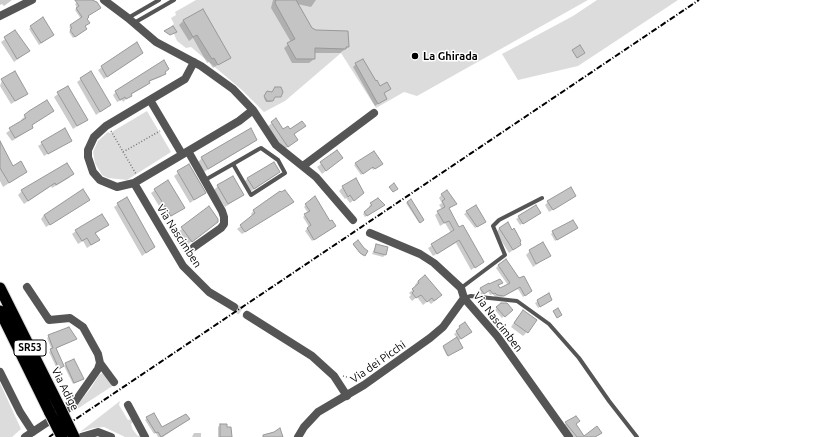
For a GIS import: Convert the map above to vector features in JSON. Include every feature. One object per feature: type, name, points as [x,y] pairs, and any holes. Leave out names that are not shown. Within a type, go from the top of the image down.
[{"type":"highway","name":"Via Adige","points":[[0,288],[55,410],[62,437]]},
{"type":"highway","name":"Via Adige","points":[[0,311],[55,410],[74,437]]},
{"type":"street","points":[[0,16],[32,0]]},
{"type":"street","points":[[104,0],[131,20],[156,42],[194,62],[233,89],[253,110],[276,145],[323,184],[353,220]]},
{"type":"street","points":[[194,62],[185,79],[100,130],[94,137],[88,150],[89,165],[100,180],[117,187],[134,183],[239,121],[253,110]]},
{"type":"street","name":"Via Nascimben","points":[[150,100],[205,180],[224,214],[224,221],[218,230],[194,248]]},
{"type":"street","points":[[303,166],[374,113]]},
{"type":"street","name":"Via Nascimben","points":[[134,183],[183,266],[209,292],[234,307]]},
{"type":"street","name":"Via Nascimben","points":[[370,234],[420,254],[434,263],[461,288],[464,298],[497,336],[569,437]]},
{"type":"street","points":[[27,287],[49,320],[70,318],[83,327],[98,354],[100,363],[114,382]]},
{"type":"street","name":"Via dei Picchi","points":[[298,437],[313,417],[382,374],[444,327],[464,298]]},
{"type":"street","points":[[247,315],[312,356],[334,376],[347,396]]},
{"type":"street","points":[[25,437],[72,406],[98,369],[100,363]]},
{"type":"street","points":[[0,372],[20,412],[33,432]]},
{"type":"street","points":[[128,405],[145,437]]},
{"type":"street","points":[[81,437],[98,432],[111,437]]},
{"type":"lane","points":[[131,20],[159,0]]},
{"type":"lane","points":[[131,20],[174,0]]},
{"type":"lane","points":[[205,180],[233,164],[261,148],[278,160],[285,173],[251,195],[233,164]]},
{"type":"lane","points":[[461,288],[505,255],[493,226],[499,220],[542,198]]},
{"type":"lane","points":[[464,298],[472,296],[517,301],[549,324],[579,358],[637,437]]},
{"type":"path","points":[[111,131],[136,174]]},
{"type":"path","points":[[124,152],[160,131]]},
{"type":"shaded area","name":"La Ghirada","points":[[196,0],[588,0],[417,96],[404,92],[376,108],[341,53],[285,101],[264,112],[242,90],[191,47],[186,48],[177,41],[171,27],[174,24],[171,18],[176,15],[175,12]]},
{"type":"shaded area","points":[[597,0],[678,0],[578,66],[518,80],[502,54],[573,16]]},
{"type":"shaded area","points":[[147,111],[171,152],[127,180],[108,178],[102,175],[95,163],[93,152],[98,141],[108,132],[110,133]]},
{"type":"shaded area","points":[[105,371],[114,385],[71,413],[91,388],[99,375]]},
{"type":"shaded area","points":[[0,383],[21,429],[12,437],[0,437]]},
{"type":"shaded area","points":[[120,401],[119,405],[128,420],[132,419],[133,422],[131,424],[133,430],[138,436],[141,434],[142,437],[125,437],[104,427],[93,428],[80,432]]},
{"type":"building","points":[[75,0],[92,0],[97,2],[101,8],[88,16],[89,17],[87,19],[90,23],[85,26],[87,29],[75,37],[70,30],[72,28],[70,25],[82,17],[76,8],[79,6]]},
{"type":"building","points":[[276,0],[296,0],[312,28],[316,30],[348,31],[349,47],[346,47],[346,49],[315,48],[315,59],[296,59],[287,43],[295,39],[275,3]]},
{"type":"building","points":[[203,9],[231,58],[218,65],[214,58],[212,59],[197,35],[193,37],[183,20]]},
{"type":"building","points":[[43,17],[54,35],[41,43],[30,26]]},
{"type":"building","points":[[173,26],[177,32],[170,35],[164,31]]},
{"type":"building","points":[[15,30],[30,51],[17,59],[4,37]]},
{"type":"building","points":[[137,42],[143,53],[107,77],[101,66]]},
{"type":"building","points":[[580,45],[585,53],[577,58],[572,50]]},
{"type":"building","points":[[363,59],[380,86],[387,82],[391,89],[384,93],[387,99],[378,104],[355,63]]},
{"type":"building","points":[[164,60],[169,69],[165,72],[166,74],[149,81],[150,83],[131,94],[132,96],[126,99],[125,97],[120,100],[115,91]]},
{"type":"building","points":[[15,71],[28,94],[15,101],[1,79]]},
{"type":"building","points":[[91,71],[111,105],[100,112],[80,78]]},
{"type":"building","points":[[68,86],[88,120],[77,126],[57,92]]},
{"type":"building","points":[[275,87],[281,87],[283,92],[281,97],[275,97],[273,101],[267,101],[264,96],[267,91],[272,92]]},
{"type":"building","points":[[47,100],[54,111],[32,125],[33,128],[15,138],[9,128],[26,118],[24,115]]},
{"type":"building","points":[[276,118],[283,129],[288,126],[290,129],[302,121],[306,126],[294,134],[298,140],[288,147],[271,122]]},
{"type":"building","points":[[65,128],[72,141],[48,154],[41,142]]},
{"type":"building","points":[[251,128],[257,140],[208,169],[201,157]]},
{"type":"building","points":[[0,141],[13,166],[21,161],[27,172],[9,183],[0,168]]},
{"type":"building","points":[[337,150],[343,158],[326,171],[320,162]]},
{"type":"building","points":[[374,151],[383,164],[375,169],[373,167],[363,174],[355,163]]},
{"type":"building","points":[[274,162],[280,172],[254,189],[247,178]]},
{"type":"building","points":[[67,163],[74,174],[56,185],[55,183],[28,201],[21,190]]},
{"type":"building","points":[[189,164],[206,193],[194,200],[177,171]]},
{"type":"building","points":[[233,176],[244,195],[228,204],[217,185]]},
{"type":"building","points":[[356,178],[364,193],[354,201],[350,195],[348,197],[342,186]]},
{"type":"building","points":[[168,180],[185,208],[171,216],[154,189]]},
{"type":"building","points":[[394,183],[398,189],[393,192],[389,187]]},
{"type":"building","points":[[571,187],[576,196],[553,210],[547,201]]},
{"type":"building","points":[[83,189],[90,200],[50,225],[44,215]]},
{"type":"building","points":[[285,190],[294,202],[245,232],[240,225],[255,213],[253,210],[280,191]]},
{"type":"building","points":[[447,190],[457,204],[449,208],[459,227],[463,225],[484,262],[475,268],[459,240],[437,254],[431,244],[454,230],[449,221],[444,223],[437,211],[445,207],[442,201],[445,199],[441,194]]},
{"type":"building","points":[[315,196],[330,221],[332,220],[336,226],[314,240],[307,228],[311,225],[304,214],[310,211],[305,204]]},
{"type":"building","points":[[127,197],[155,247],[146,253],[117,203]]},
{"type":"building","points":[[378,198],[385,205],[367,216],[364,212],[372,205],[370,203]]},
{"type":"building","points":[[411,199],[424,220],[420,223],[407,202]]},
{"type":"building","points":[[476,205],[486,222],[477,227],[466,211]]},
{"type":"building","points":[[536,205],[541,213],[523,224],[518,216]]},
{"type":"building","points":[[209,206],[218,219],[218,222],[192,242],[181,227]]},
{"type":"building","points":[[102,214],[109,225],[95,233],[100,240],[91,245],[87,238],[82,241],[75,230]]},
{"type":"building","points":[[573,220],[578,228],[557,240],[552,231]]},
{"type":"building","points":[[508,222],[512,230],[514,228],[521,241],[521,245],[513,250],[499,228]]},
{"type":"building","points":[[358,240],[368,251],[365,256],[360,253],[353,244]]},
{"type":"building","points":[[543,242],[551,256],[536,264],[529,250]]},
{"type":"building","points":[[376,244],[388,247],[386,255],[374,252]]},
{"type":"building","points":[[506,259],[519,278],[524,276],[532,291],[525,296],[520,287],[504,296],[497,295],[495,293],[493,294],[490,290],[484,294],[480,288],[500,279],[503,283],[498,285],[500,288],[510,283],[498,265]]},
{"type":"building","points":[[425,275],[442,295],[434,301],[432,298],[427,302],[421,295],[416,298],[412,293],[414,291],[412,289]]},
{"type":"building","points":[[549,293],[552,300],[540,307],[537,300]]},
{"type":"building","points":[[501,303],[507,303],[513,310],[505,317],[496,307]]},
{"type":"building","points":[[558,308],[562,315],[557,318],[553,311]]},
{"type":"building","points":[[523,310],[537,320],[528,333],[514,323]]},
{"type":"building","points":[[465,322],[472,332],[461,339],[456,331],[460,328],[459,326]]},
{"type":"building","points":[[69,327],[77,339],[56,348],[64,366],[59,369],[50,349],[53,348],[48,335]]},
{"type":"building","points":[[457,337],[463,348],[448,356],[443,346]]},
{"type":"building","points":[[74,359],[84,379],[74,383],[65,363]]},
{"type":"building","points":[[154,413],[162,427],[186,414],[190,419],[161,437],[158,432],[156,433],[146,417]]},
{"type":"building","points":[[576,416],[580,421],[576,424],[584,436],[597,426],[602,433],[595,437],[577,437],[565,422]]},
{"type":"building","points":[[220,424],[227,424],[227,427],[231,427],[232,437],[220,437]]},
{"type":"building","points":[[280,428],[283,437],[263,437],[263,435],[274,432]]},
{"type":"tunnel","points":[[234,307],[247,315]]},
{"type":"railway","points":[[49,437],[699,0]]},
{"type":"place","name":"La Ghirada","points":[[415,56]]}]
